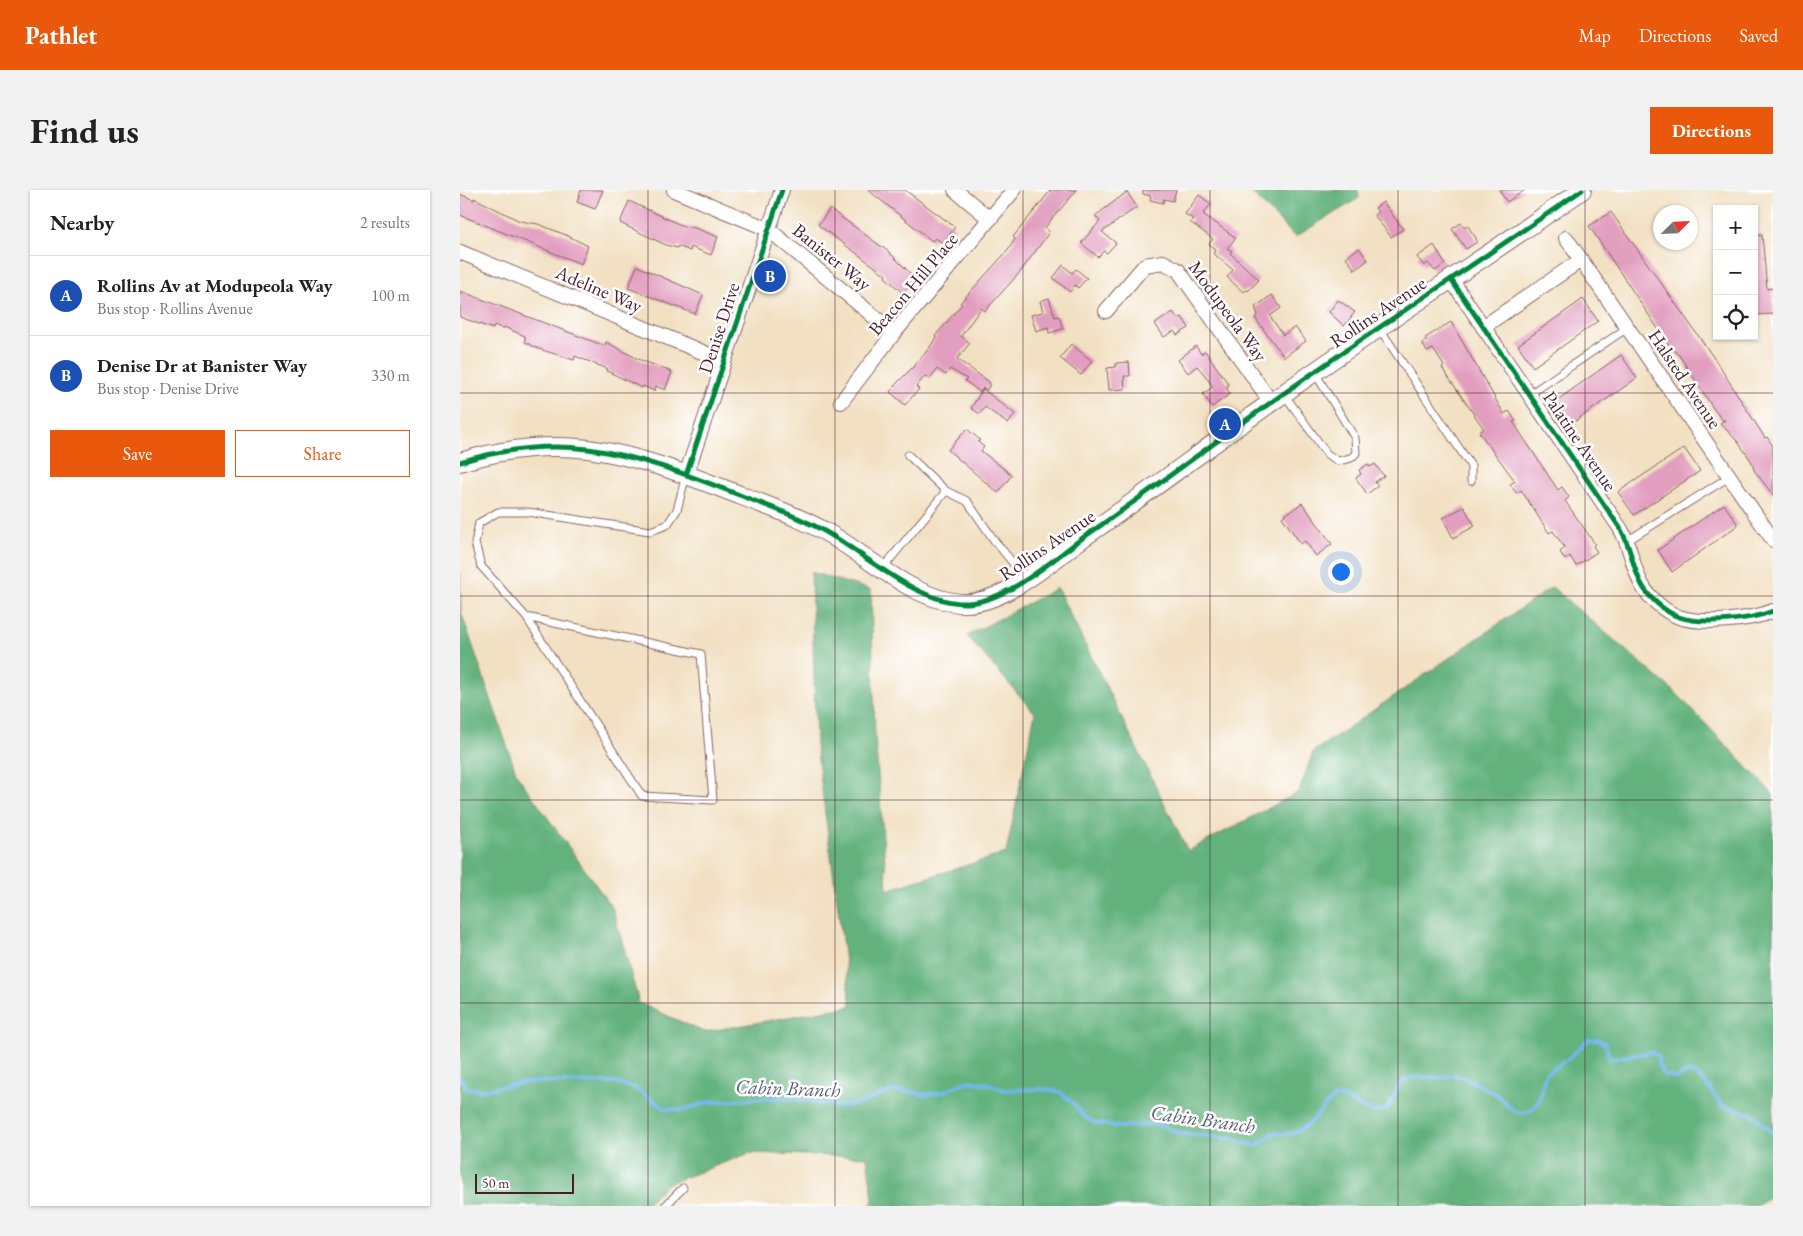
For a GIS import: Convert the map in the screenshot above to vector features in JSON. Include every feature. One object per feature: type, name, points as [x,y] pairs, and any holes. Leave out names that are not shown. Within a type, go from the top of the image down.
[{"type":"street","name":"Banister Way","points":[[674,190],[768,229],[894,333]]},
{"type":"street","name":"Denise Drive","points":[[686,475],[782,190]]},
{"type":"street","points":[[955,190],[990,219]]},
{"type":"street","name":"Beacon Hill Place","points":[[841,402],[894,333],[1014,190]]},
{"type":"street","name":"Rollins Avenue","points":[[460,462],[526,450],[570,448],[614,455],[686,475],[810,523],[925,593],[937,598],[965,603],[988,599],[1026,579],[1314,372],[1380,329],[1582,190]]},
{"type":"street","name":"Halsted Avenue","points":[[1566,238],[1773,540]]},
{"type":"street","name":"Adeline Way","points":[[460,252],[724,361]]},
{"type":"street","points":[[1483,327],[1581,260]]},
{"type":"street","name":"Modupeola Way","points":[[1106,311],[1145,265],[1163,262],[1178,270],[1277,398]]},
{"type":"street","name":"Palatine Avenue","points":[[1452,280],[1628,541],[1642,587],[1654,600],[1678,617],[1697,621],[1728,620],[1773,611]]},
{"type":"lane","points":[[1530,394],[1627,328]]},
{"type":"lane","points":[[1380,329],[1471,466],[1470,480]]},
{"type":"lane","points":[[1277,398],[1327,454],[1338,461],[1351,458],[1356,453],[1355,438],[1314,372]]},
{"type":"lane","points":[[908,454],[946,491],[967,501],[988,528],[994,540],[1026,579]]},
{"type":"lane","points":[[526,618],[701,654],[713,800],[642,796],[526,618],[481,566],[475,543],[479,523],[498,512],[528,512],[650,531],[667,525],[677,510],[686,475]]},
{"type":"lane","points":[[1628,541],[1729,477]]},
{"type":"lane","points":[[883,568],[946,491]]},
{"type":"lane","points":[[665,1206],[683,1188]]},
{"type":"green space","points":[[1249,190],[1358,190],[1359,198],[1295,237]]},
{"type":"green space","points":[[460,572],[461,612],[517,775],[613,909],[639,1003],[704,1032],[851,1006],[816,745],[811,572],[871,590],[875,734],[887,890],[1006,853],[1035,713],[967,636],[1057,588],[1188,851],[1299,792],[1313,752],[1552,587],[1676,693],[1773,794],[1773,1195],[1757,1206],[871,1206],[873,1199],[867,1157],[750,1153],[667,1184],[645,1206],[460,1205]]},
{"type":"building","points":[[581,190],[603,190],[595,209],[577,202]]},
{"type":"building","points":[[868,190],[905,190],[955,227],[943,243],[935,238],[932,241]]},
{"type":"building","points":[[1051,190],[1077,190],[1045,228],[1049,231],[1048,234],[1021,271],[985,311],[981,308],[961,336],[970,343],[957,359],[988,381],[990,384],[987,390],[983,388],[980,392],[965,381],[967,379],[950,369],[946,375],[937,369],[930,378],[925,376],[916,387],[919,389],[905,405],[890,392],[930,347],[935,336],[962,304],[960,303],[1009,249],[1015,239],[1013,237]]},
{"type":"building","points":[[1143,190],[1176,190],[1173,201],[1164,199],[1163,203],[1150,200],[1151,196],[1143,194]]},
{"type":"building","points":[[1499,190],[1525,190],[1507,202]]},
{"type":"building","points":[[1127,192],[1137,207],[1102,232],[1116,243],[1107,253],[1104,251],[1098,257],[1081,243],[1100,221],[1095,216]]},
{"type":"building","points":[[460,194],[474,200],[474,198],[520,221],[538,224],[588,246],[581,264],[460,215]]},
{"type":"building","points":[[1199,195],[1211,204],[1203,214],[1236,238],[1227,248],[1232,251],[1230,253],[1259,280],[1248,291],[1243,292],[1227,277],[1233,270],[1213,253],[1216,250],[1209,244],[1213,239],[1190,222],[1193,219],[1185,214]]},
{"type":"building","points":[[629,201],[683,226],[695,228],[718,237],[711,255],[691,247],[690,251],[678,246],[677,248],[666,245],[620,223]]},
{"type":"building","points":[[1383,202],[1403,229],[1391,237],[1374,215],[1378,212],[1375,208]]},
{"type":"building","points":[[830,209],[889,252],[915,278],[903,293],[885,277],[886,275],[818,225]]},
{"type":"building","points":[[1611,212],[1716,361],[1765,438],[1767,437],[1773,446],[1773,495],[1754,470],[1752,462],[1738,442],[1720,423],[1725,420],[1722,420],[1713,408],[1679,355],[1671,348],[1589,226]]},
{"type":"building","points":[[1461,223],[1464,227],[1467,225],[1477,242],[1466,249],[1452,229]]},
{"type":"building","points":[[1762,235],[1767,289],[1773,288],[1773,314],[1758,315],[1758,236]]},
{"type":"building","points":[[1434,245],[1445,264],[1435,271],[1428,263],[1424,266],[1417,257]]},
{"type":"building","points":[[1359,248],[1368,260],[1355,270],[1346,257]]},
{"type":"building","points":[[1063,265],[1072,273],[1076,269],[1087,278],[1078,288],[1075,285],[1070,292],[1053,278]]},
{"type":"building","points":[[637,266],[703,295],[695,314],[628,288]]},
{"type":"building","points":[[460,291],[605,346],[606,342],[638,359],[672,372],[665,390],[656,386],[654,391],[643,386],[642,388],[607,371],[608,369],[575,356],[574,360],[539,349],[525,342],[525,336],[504,327],[503,329],[494,325],[493,329],[460,317]]},
{"type":"building","points":[[1272,295],[1281,308],[1270,316],[1283,335],[1295,327],[1306,341],[1284,357],[1255,318],[1258,315],[1255,307]]},
{"type":"building","points":[[1049,298],[1055,317],[1059,316],[1063,329],[1049,333],[1048,327],[1036,331],[1031,315],[1043,312],[1040,301]]},
{"type":"building","points":[[1583,299],[1598,321],[1533,367],[1518,345]]},
{"type":"building","points":[[1338,300],[1355,312],[1344,326],[1329,312]]},
{"type":"building","points":[[1173,312],[1178,319],[1182,317],[1189,328],[1177,335],[1174,331],[1164,337],[1155,324]]},
{"type":"building","points":[[1451,322],[1504,414],[1509,411],[1516,421],[1513,422],[1558,490],[1562,487],[1569,497],[1565,501],[1595,544],[1593,546],[1597,552],[1576,566],[1570,556],[1565,560],[1560,552],[1565,548],[1553,531],[1549,533],[1521,490],[1516,493],[1510,484],[1515,481],[1479,432],[1484,429],[1442,368],[1444,366],[1433,349],[1427,352],[1422,343],[1427,340],[1425,338]]},
{"type":"building","points":[[1071,344],[1092,361],[1081,375],[1060,358]]},
{"type":"building","points":[[1196,346],[1201,354],[1205,351],[1229,385],[1226,387],[1230,394],[1212,407],[1203,394],[1213,387],[1204,374],[1197,366],[1188,373],[1178,360]]},
{"type":"building","points":[[1621,355],[1637,378],[1571,424],[1556,401]]},
{"type":"building","points":[[1129,362],[1130,376],[1124,376],[1125,389],[1109,390],[1107,368],[1116,367],[1116,363]]},
{"type":"building","points":[[983,389],[1015,414],[1008,424],[985,407],[980,414],[971,408]]},
{"type":"building","points":[[967,429],[980,440],[978,442],[984,447],[981,451],[1012,475],[998,493],[948,450]]},
{"type":"building","points":[[1684,448],[1700,471],[1634,515],[1618,492]]},
{"type":"building","points":[[1368,464],[1370,467],[1375,464],[1384,476],[1375,482],[1378,486],[1367,494],[1356,478],[1361,474],[1359,470]]},
{"type":"building","points":[[1302,503],[1332,544],[1316,556],[1305,541],[1301,544],[1282,517]]},
{"type":"building","points":[[1724,504],[1738,525],[1672,572],[1658,550]]},
{"type":"building","points":[[1464,507],[1475,526],[1453,538],[1443,518]]},
{"type":"waterway","name":"Cabin Branch","points":[[460,1077],[467,1088],[482,1090],[522,1083],[615,1083],[635,1088],[666,1109],[683,1110],[709,1102],[767,1098],[793,1099],[839,1106],[857,1104],[892,1091],[925,1095],[943,1092],[968,1081],[989,1084],[1004,1090],[1042,1089],[1060,1092],[1075,1105],[1083,1116],[1095,1123],[1120,1127],[1155,1124],[1165,1126],[1177,1133],[1232,1139],[1257,1146],[1273,1133],[1285,1134],[1302,1129],[1334,1097],[1347,1099],[1368,1110],[1384,1110],[1390,1105],[1399,1086],[1407,1079],[1412,1078],[1458,1076],[1478,1084],[1501,1098],[1515,1112],[1522,1113],[1533,1108],[1540,1098],[1545,1074],[1568,1059],[1588,1040],[1598,1039],[1605,1044],[1610,1059],[1652,1052],[1658,1056],[1659,1067],[1664,1075],[1676,1078],[1686,1073],[1694,1073],[1708,1086],[1722,1106],[1752,1114],[1773,1133]]},
{"type":"cycle path","points":[[686,475],[782,190]]},
{"type":"cycle path","points":[[460,462],[507,451],[556,447],[608,452],[647,462],[810,523],[896,578],[932,596],[950,602],[968,603],[983,601],[1029,578],[1311,374],[1582,190]]},
{"type":"cycle path","points":[[1452,281],[1620,528],[1627,542],[1639,578],[1653,600],[1674,615],[1700,621],[1740,619],[1773,611]]},
{"type":"place","name":"Denise Dr at Banister Way","points":[[770,276]]},
{"type":"place","name":"Rollins Av at Modupeola Way","points":[[1225,424]]}]
